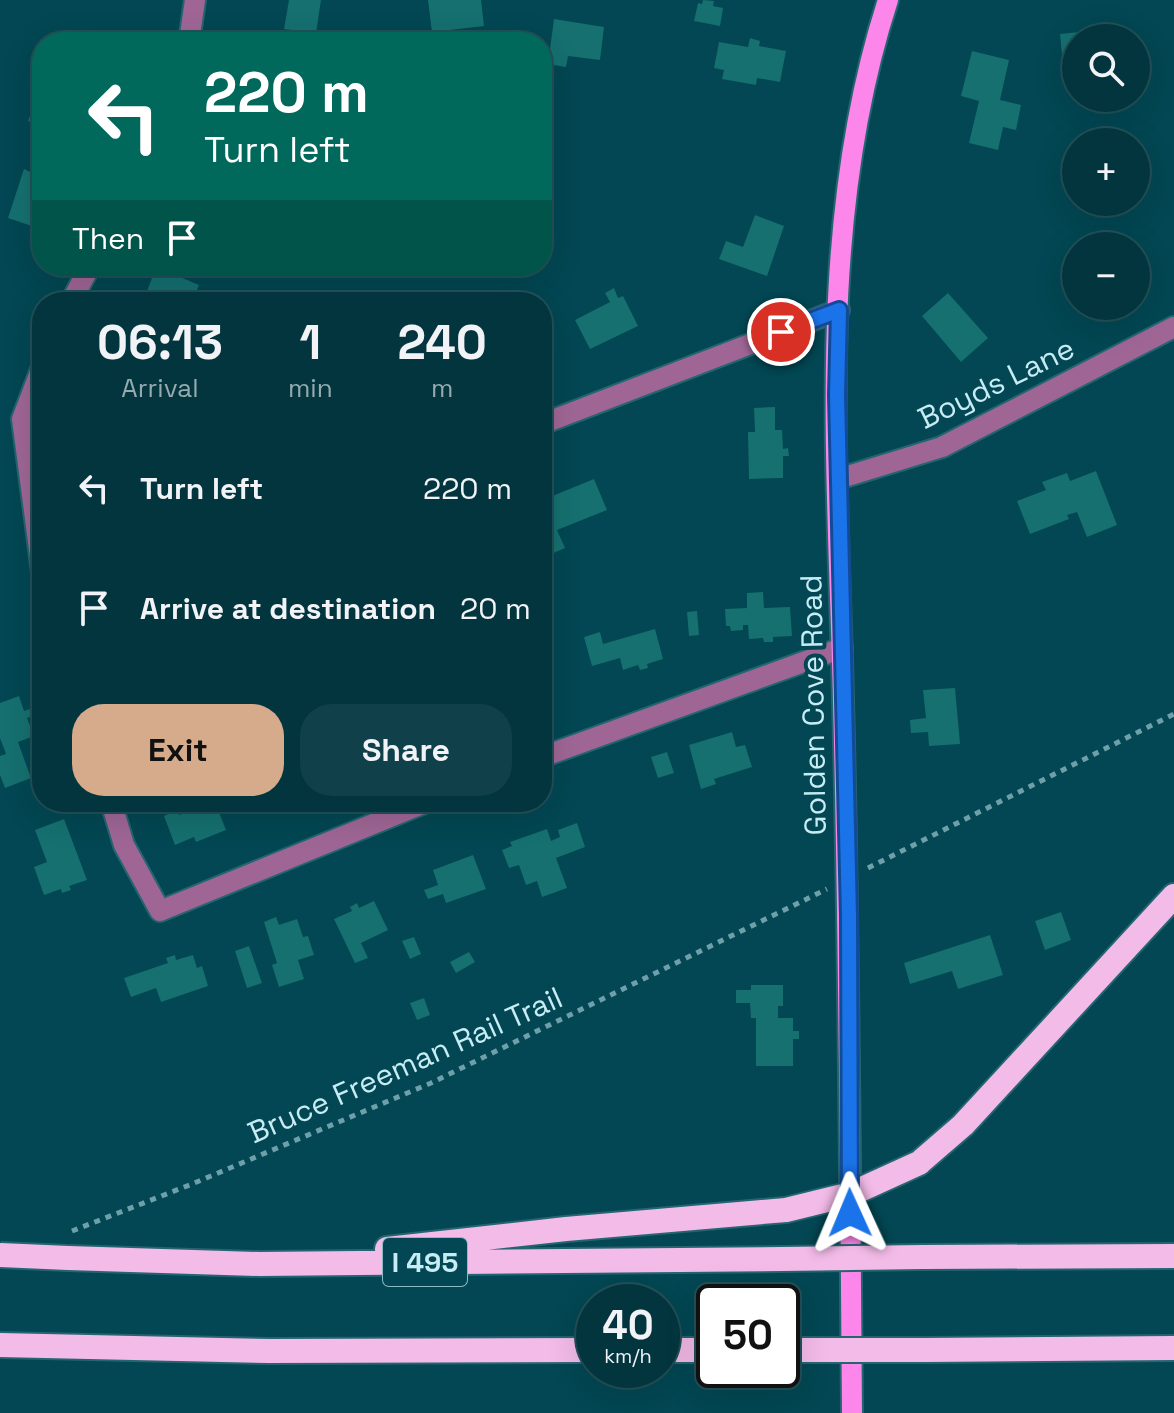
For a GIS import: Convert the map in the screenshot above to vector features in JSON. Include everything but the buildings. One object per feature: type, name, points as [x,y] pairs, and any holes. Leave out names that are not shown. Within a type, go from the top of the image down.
[{"type":"highway","points":[[259,1264],[566,1229],[786,1210],[868,1188],[919,1163],[963,1125],[1174,896]]},
{"type":"highway","name":"I 495","points":[[0,1255],[64,1247],[259,1264],[1174,1256]]},
{"type":"highway","points":[[0,1345],[269,1351],[576,1350]]},
{"type":"highway","points":[[800,1350],[1174,1348]]},
{"type":"main road","name":"Golden Cove Road","points":[[852,1413],[849,916],[838,479],[839,310],[849,179],[859,106],[869,57],[888,0]]},
{"type":"street","points":[[190,32],[195,0]]},
{"type":"street","points":[[552,420],[839,310]]},
{"type":"street","name":"Boyds Lane","points":[[838,479],[942,447],[1174,327]]},
{"type":"street","points":[[32,393],[22,419],[32,496]]},
{"type":"street","points":[[552,753],[842,648]]},
{"type":"street","points":[[114,812],[124,845],[160,911],[403,812]]},
{"type":"path","points":[[868,868],[1174,714]]},
{"type":"path","name":"Bruce Freeman Rail Trail","points":[[64,1247],[192,1184],[431,1083],[820,892]]},
{"type":"route","points":[[781,332],[839,310],[837,395],[849,916],[850,1213]]}]
